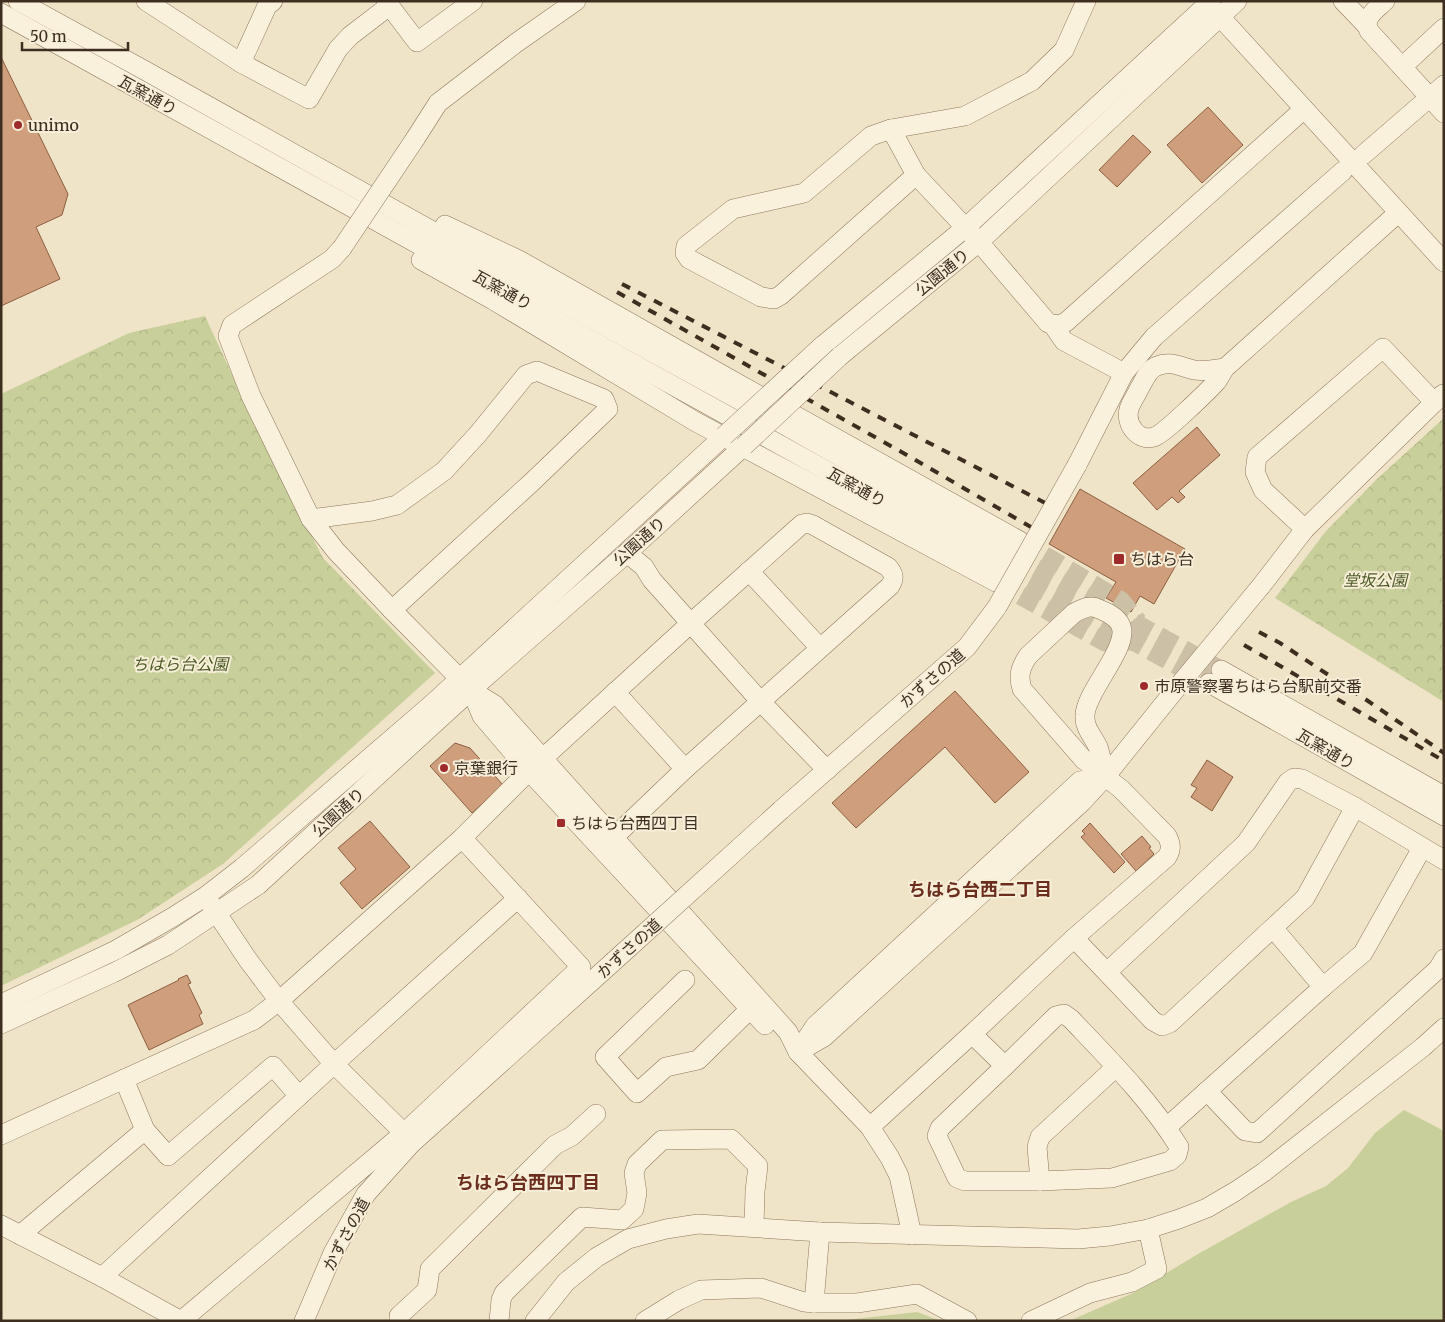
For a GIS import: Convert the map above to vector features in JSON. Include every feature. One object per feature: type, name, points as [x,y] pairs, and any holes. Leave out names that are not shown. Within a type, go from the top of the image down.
[{"type":"street","name":"瓦窯通り","points":[[18,1],[770,417],[1008,562]]},
{"type":"street","points":[[241,63],[267,6],[273,1]]},
{"type":"street","points":[[152,3],[241,63],[309,99],[338,49],[388,3],[418,42],[473,1]]},
{"type":"street","points":[[576,1],[516,43],[438,103],[342,248],[332,259],[232,325],[228,336],[251,396],[311,519],[336,551],[466,684],[482,716],[614,837],[788,1032],[798,1052],[870,1127],[900,1176],[912,1235]]},
{"type":"street","points":[[916,175],[781,295],[774,299],[753,293],[689,259],[685,253],[686,246],[733,209],[804,193],[871,136],[891,129],[964,116],[1032,81],[1064,50],[1086,1]]},
{"type":"street","name":"公園通り","points":[[1,1024],[113,973],[168,945],[258,885],[724,436],[822,346],[965,228],[1211,6],[1237,1]]},
{"type":"street","points":[[1343,1],[1444,113]]},
{"type":"street","points":[[1367,26],[1370,16],[1385,1]]},
{"type":"street","points":[[1211,6],[1444,262]]},
{"type":"street","name":"公園通り","points":[[1,1004],[116,950],[206,896],[242,868],[432,704],[466,684],[626,553],[840,356],[979,242],[1211,6]]},
{"type":"street","name":"瓦窯通り","points":[[1,13],[371,218],[1008,562]]},
{"type":"street","points":[[1402,67],[1444,28]]},
{"type":"street","points":[[1363,155],[1444,85]]},
{"type":"street","points":[[1053,325],[1066,322],[1304,109]]},
{"type":"street","points":[[891,129],[916,175],[979,242],[1048,322],[1053,325],[1064,340],[1124,373]]},
{"type":"street","name":"かずさの道","points":[[304,1321],[333,1252],[366,1194],[411,1144],[781,810],[967,647],[996,607],[1077,465],[1124,373],[1154,337],[1343,171]]},
{"type":"street","points":[[383,203],[407,208],[519,260],[783,408],[1008,562]]},
{"type":"street","points":[[1225,368],[1205,371],[1194,370],[1172,363],[1155,366],[1148,372],[1129,408],[1127,418],[1130,427],[1137,434],[1145,437],[1154,437],[1165,430],[1218,380],[1225,368],[1398,213]]},
{"type":"street","points":[[371,218],[390,242],[696,422],[744,446],[1008,562]]},
{"type":"street","points":[[798,1052],[824,1037],[1082,802],[1105,777],[1261,586],[1305,529],[1439,397],[1383,348],[1257,457],[1255,472],[1263,490],[1305,529]]},
{"type":"street","points":[[311,519],[372,511],[397,505],[444,471],[478,434],[526,375],[537,371],[604,399],[608,409],[532,482],[392,610]]},
{"type":"street","points":[[1,1135],[254,1020],[279,1001],[462,838],[536,765],[615,692],[802,524],[807,523],[888,567],[893,572],[894,580],[890,586],[685,769],[614,837]]},
{"type":"street","points":[[626,553],[644,567],[652,580],[761,702],[827,770]]},
{"type":"street","points":[[748,571],[820,648]]},
{"type":"street","points":[[870,1127],[1074,938],[1167,857],[1171,851],[1171,844],[1167,836],[1121,789],[1105,777],[1084,760],[1022,689],[1019,672],[1028,656],[1074,614],[1088,607],[1096,607],[1114,617],[1121,625],[1123,634],[1119,646],[1088,702],[1085,717],[1087,729],[1097,746],[1105,777]]},
{"type":"street","name":"瓦窯通り","points":[[1444,796],[1215,676],[1444,816]]},
{"type":"street","points":[[615,692],[685,769]]},
{"type":"street","points":[[536,765],[781,1043],[798,1052]]},
{"type":"street","points":[[1107,972],[1246,843],[1288,782],[1294,778],[1302,779],[1355,807],[1444,860]]},
{"type":"street","points":[[1074,938],[1153,1022],[1162,1026],[1170,1023],[1305,898],[1355,807]]},
{"type":"street","points":[[1,1225],[102,1277],[181,1321],[404,1133],[581,967],[462,838]]},
{"type":"street","points":[[1167,1126],[1363,953],[1422,848]]},
{"type":"street","points":[[206,896],[248,960],[279,1001],[334,1064],[404,1133]]},
{"type":"street","points":[[102,1277],[518,898]]},
{"type":"street","points":[[1273,928],[1323,987]]},
{"type":"street","points":[[1207,1091],[1245,1131],[1257,1134],[1438,969],[1444,959]]},
{"type":"street","points":[[685,980],[605,1058],[637,1093],[666,1067],[698,1060],[750,1009]]},
{"type":"street","points":[[1064,1014],[1116,1067],[1167,1126],[1179,1147],[1177,1155],[1170,1161],[1112,1178],[1040,1181],[965,1181],[957,1178],[937,1136],[940,1128],[1006,1066],[1056,1016],[1064,1014]]},
{"type":"street","points":[[535,1321],[566,1282],[597,1257],[628,1239],[698,1224],[820,1232],[1078,1238],[1110,1236],[1148,1229],[1207,1208],[1264,1172],[1423,1047],[1444,1028]]},
{"type":"street","points":[[972,1034],[1006,1066]]},
{"type":"street","points":[[124,1079],[145,1130],[168,1156],[273,1066],[299,1096]]},
{"type":"street","points":[[1040,1181],[1037,1147],[1040,1137],[1116,1067]]},
{"type":"street","points":[[399,1321],[399,1316],[427,1290],[430,1269],[555,1145],[572,1136],[596,1114]]},
{"type":"street","points":[[20,1235],[145,1130]]},
{"type":"street","points":[[499,1321],[501,1300],[504,1293],[582,1217],[622,1220],[634,1209],[637,1193],[634,1173],[637,1164],[662,1140],[730,1139],[758,1166],[754,1227]]},
{"type":"street","points":[[1031,1321],[1090,1294],[1132,1282],[1157,1269],[1148,1229]]},
{"type":"street","points":[[814,1303],[820,1232]]},
{"type":"street","points":[[645,1321],[679,1300],[701,1290],[761,1288],[804,1302],[814,1303],[858,1303],[917,1294],[967,1321]]},
{"type":"green space","name":"ちはら台公園","points":[[205,316],[261,437],[323,558],[435,673],[223,864],[137,920],[1,986],[1,394],[129,333]]},
{"type":"green space","name":"堂坂公園","points":[[1444,418],[1444,702],[1275,598],[1326,531],[1377,479]]},
{"type":"green space","points":[[1404,1110],[1444,1131],[1444,1321],[1069,1321],[1133,1293],[1291,1202],[1326,1186],[1348,1168],[1375,1133]]},
{"type":"green space","points":[[917,1312],[941,1321],[844,1321],[854,1319]]},
{"type":"building","name":"unimo","points":[[1,57],[68,194],[62,215],[36,227],[60,279],[1,306]]},
{"type":"building","points":[[1208,107],[1243,145],[1202,183],[1167,145]]},
{"type":"building","points":[[1133,135],[1151,152],[1117,187],[1099,170]]},
{"type":"building","points":[[1197,427],[1220,455],[1179,491],[1185,497],[1178,503],[1172,497],[1157,510],[1133,483]]},
{"type":"building","points":[[1080,489],[1185,549],[1154,604],[1140,596],[1131,612],[1106,598],[1116,582],[1049,544]]},
{"type":"building","points":[[955,691],[1029,772],[995,803],[945,747],[856,828],[832,803]]},
{"type":"building","points":[[455,743],[470,748],[503,785],[472,813],[430,766]]},
{"type":"building","points":[[1207,760],[1233,777],[1212,811],[1191,797],[1197,788],[1191,785]]},
{"type":"building","points":[[370,821],[410,867],[362,909],[340,883],[356,869],[338,848]]},
{"type":"building","points":[[1090,823],[1125,862],[1114,873],[1081,837],[1085,834],[1082,831]]},
{"type":"building","points":[[1142,836],[1154,854],[1136,871],[1121,854]]},
{"type":"building","points":[[187,975],[191,983],[188,984],[202,1013],[199,1015],[203,1024],[149,1050],[128,1005]]},
{"type":"tunnel","points":[[1020,541],[1121,601],[1138,622]]},
{"type":"tunnel","points":[[1012,554],[1221,670]]},
{"type":"tunnel","points":[[1004,569],[1209,683]]},
{"type":"tunnel","points":[[996,582],[1105,642],[1132,641]]},
{"type":"railway","points":[[622,284],[1051,506]]},
{"type":"railway","points":[[617,292],[1036,530]]},
{"type":"railway","points":[[1259,632],[1280,643],[1444,753]]},
{"type":"railway","points":[[1244,645],[1444,761]]},
{"type":"place","name":"unimo","points":[[18,125]]},
{"type":"place","name":"ちはら台","points":[[1119,559]]},
{"type":"place","name":"市原警察署ちはら台駅前交番","points":[[1144,686]]},
{"type":"place","name":"京葉銀行","points":[[444,768]]},
{"type":"place","name":"ちはら台西四丁目","points":[[561,823]]},
{"type":"district","name":"ちはら台西二丁目","points":[[980,890]]},
{"type":"district","name":"ちはら台西四丁目","points":[[528,1183]]}]
